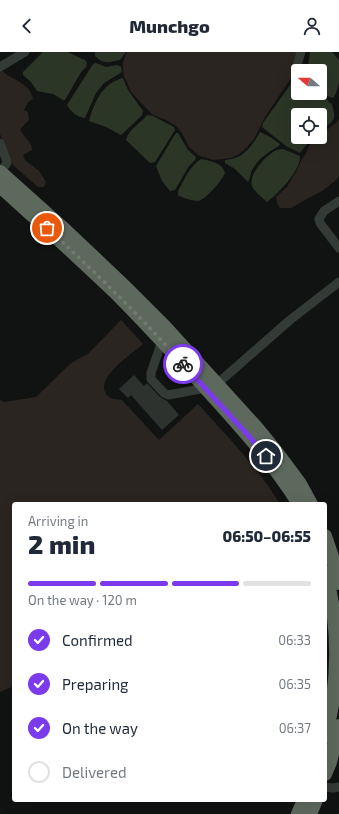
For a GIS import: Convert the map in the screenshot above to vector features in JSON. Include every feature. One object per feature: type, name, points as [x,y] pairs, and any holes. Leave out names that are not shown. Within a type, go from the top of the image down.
[{"type":"highway","points":[[0,172],[66,231],[165,327],[247,434],[266,456],[298,502]]},
{"type":"highway","points":[[0,186],[59,239],[162,341],[255,426],[300,484],[310,502]]},
{"type":"highway","points":[[327,542],[339,583]]},
{"type":"highway","points":[[327,580],[332,601],[336,654],[336,679],[327,728]]},
{"type":"highway","points":[[327,769],[339,726]]},
{"type":"highway","points":[[298,814],[303,802]]},
{"type":"highway","points":[[310,814],[315,802]]},
{"type":"street","points":[[0,67],[25,52]]},
{"type":"street","points":[[297,64],[301,52]]},
{"type":"street","points":[[0,143],[7,163],[0,172]]},
{"type":"street","points":[[339,201],[324,211],[319,218],[320,223],[339,248]]},
{"type":"street","points":[[162,341],[150,379],[164,393],[168,395],[211,386],[290,320],[339,282]]},
{"type":"street","points":[[327,784],[333,785],[339,783]]},
{"type":"street","points":[[327,787],[339,787]]},
{"type":"shaded area","points":[[43,52],[67,52],[85,60],[87,63],[65,100],[53,94],[37,91],[31,82],[23,75],[23,72]]},
{"type":"shaded area","points":[[95,52],[126,52],[120,60],[104,62],[95,56]]},
{"type":"shaded area","points":[[127,52],[297,52],[291,64],[291,78],[265,117],[254,139],[239,154],[231,158],[213,160],[198,155],[189,147],[182,133],[176,126],[153,115],[131,92],[124,76],[123,62]]},
{"type":"shaded area","points":[[310,52],[332,52],[339,60],[339,83],[333,98],[327,95],[327,64],[308,64]]},
{"type":"shaded area","points":[[96,63],[106,67],[117,65],[121,67],[122,72],[104,83],[96,93],[85,118],[79,117],[70,110],[67,105],[93,64]]},
{"type":"shaded area","points":[[1,70],[24,85],[32,95],[33,99],[28,102],[24,110],[28,112],[29,120],[20,129],[31,144],[32,150],[23,155],[25,160],[39,171],[46,182],[44,187],[38,187],[13,165],[0,134]]},
{"type":"shaded area","points":[[122,78],[128,90],[143,111],[142,115],[121,135],[106,127],[89,121],[94,106],[102,92],[112,83]]},
{"type":"shaded area","points":[[291,83],[291,100],[327,100],[332,104],[334,118],[327,126],[327,108],[291,108],[291,144],[307,144],[300,153],[286,146],[262,127],[263,123]]},
{"type":"shaded area","points":[[147,115],[153,116],[174,127],[175,130],[155,162],[150,163],[126,140],[132,129]]},
{"type":"shaded area","points":[[339,119],[339,176],[322,191],[291,208],[280,208],[276,197],[287,187],[309,146],[311,144],[327,144],[327,130]]},
{"type":"shaded area","points":[[260,132],[280,144],[257,162],[252,170],[248,182],[235,169],[225,163],[225,160],[242,155],[250,147]]},
{"type":"shaded area","points":[[176,133],[178,133],[188,150],[196,157],[175,190],[170,191],[162,181],[156,166]]},
{"type":"shaded area","points":[[279,149],[283,149],[300,156],[299,162],[293,175],[267,202],[253,188],[253,176],[259,165],[268,156]]},
{"type":"shaded area","points":[[201,159],[218,164],[225,173],[213,189],[202,200],[198,201],[179,196],[178,191],[188,174],[194,165]]},
{"type":"shaded area","points":[[121,320],[143,344],[119,364],[108,376],[104,389],[106,395],[113,399],[122,400],[159,440],[198,404],[262,477],[279,502],[12,502],[12,687],[0,692],[0,400],[4,402],[36,397],[70,364],[89,353]]},
{"type":"building","points":[[134,375],[144,386],[147,383],[160,397],[167,401],[179,415],[162,430],[131,395],[128,398],[119,389]]},
{"type":"way so far","points":[[47,228],[116,294],[157,335],[183,364]]},
{"type":"route","points":[[183,364],[266,456]]}]
